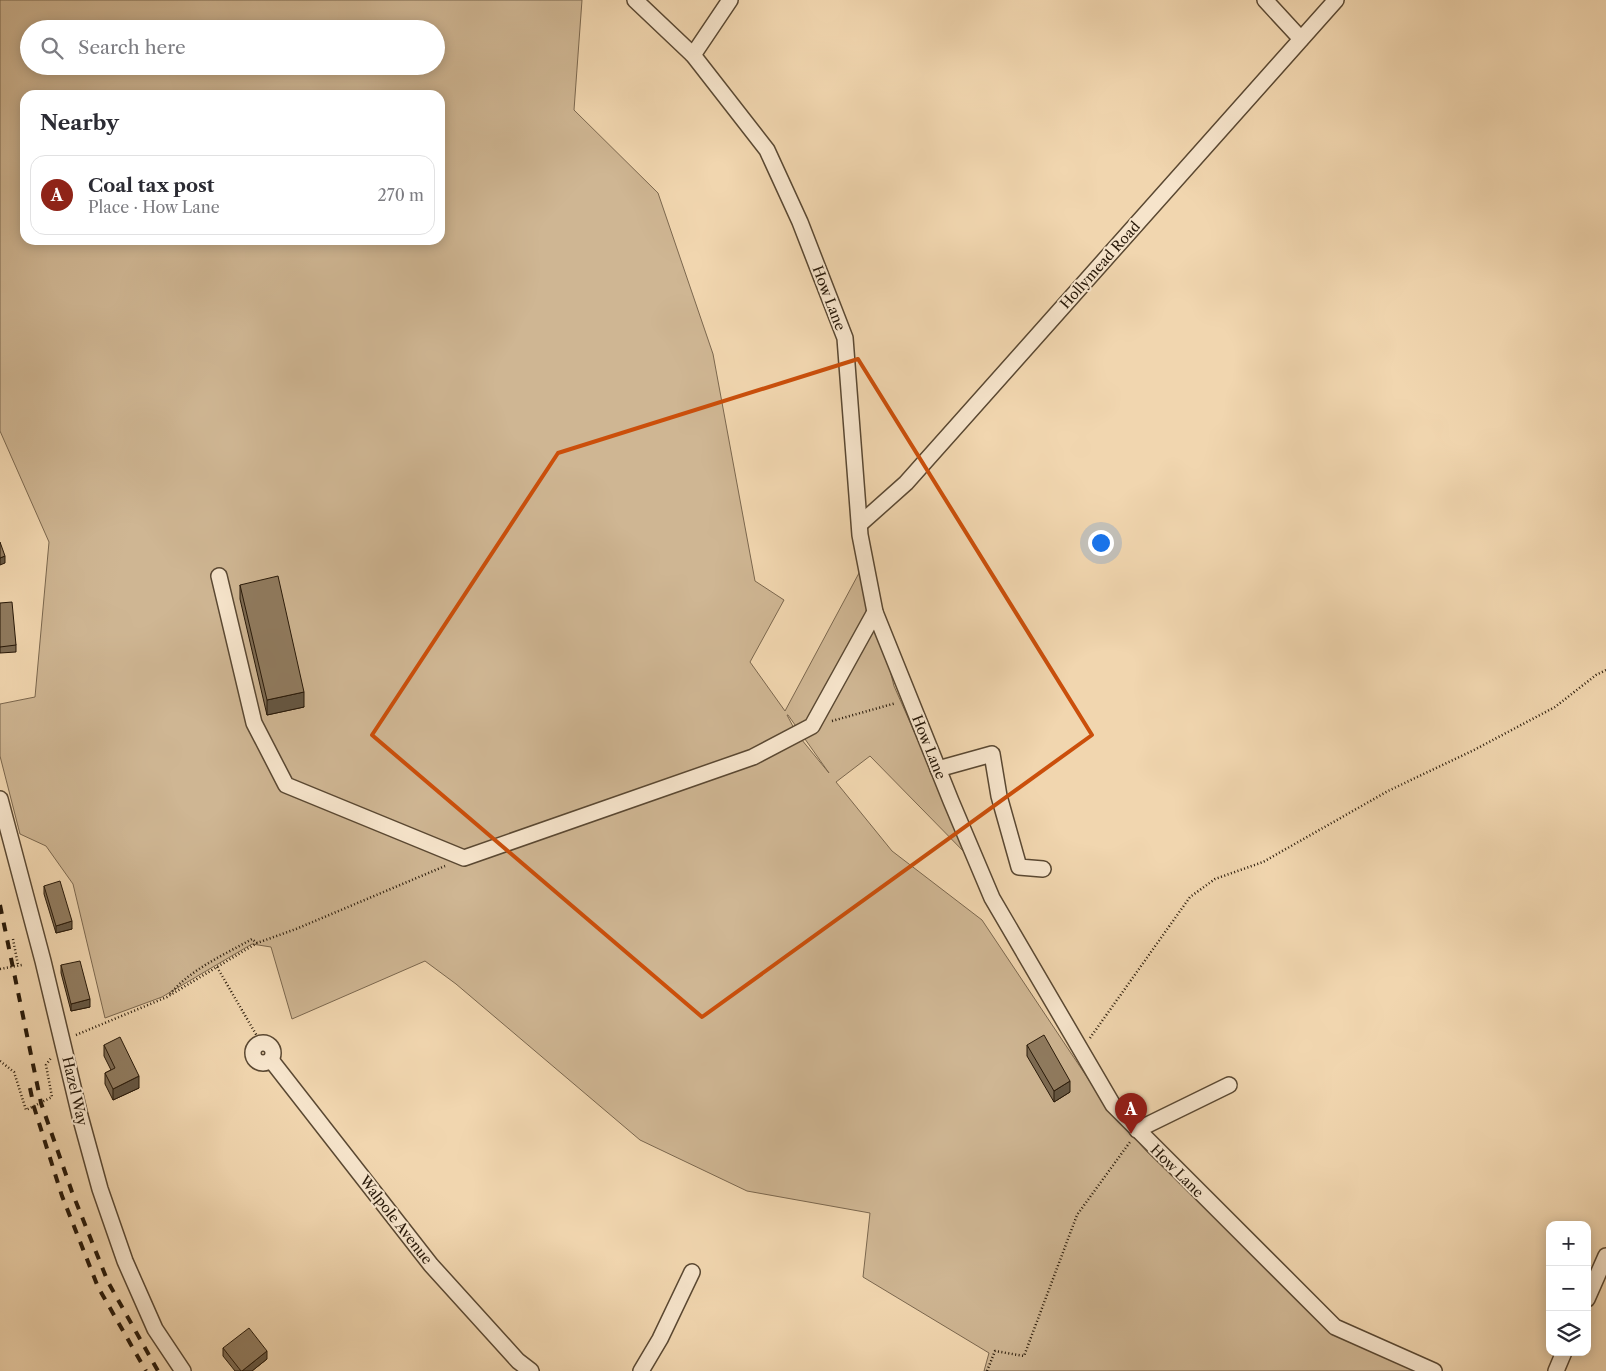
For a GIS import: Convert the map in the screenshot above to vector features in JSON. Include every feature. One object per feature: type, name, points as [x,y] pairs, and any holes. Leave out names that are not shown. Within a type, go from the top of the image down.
[{"type":"street","name":"How Lane","points":[[635,0],[693,55],[766,150],[800,222],[845,338],[860,535],[875,612],[992,898],[1113,1105],[1335,1327],[1434,1371]]},
{"type":"street","points":[[693,55],[730,0]]},
{"type":"street","points":[[1265,0],[1301,39]]},
{"type":"street","name":"Hollymead Road","points":[[860,524],[906,483],[1336,0]]},
{"type":"street","points":[[218,576],[254,722],[286,785],[464,858],[752,757],[812,726],[875,612]]},
{"type":"street","points":[[938,769],[992,754],[999,796],[1019,867],[1044,869]]},
{"type":"street","name":"Hazel Way","points":[[0,799],[44,961],[80,1116],[100,1190],[125,1261],[156,1329],[182,1371]]},
{"type":"street","name":"Walpole Avenue","points":[[261,1043],[269,1045],[274,1052],[271,1060],[431,1265],[518,1361],[531,1371]]},
{"type":"street","points":[[1137,1130],[1229,1085]]},
{"type":"street","points":[[1591,1290],[1606,1256]]},
{"type":"street","points":[[641,1371],[660,1340],[692,1272]]},
{"type":"street","points":[[1556,1371],[1562,1356]]},
{"type":"path","points":[[1081,1050],[1190,897],[1215,879],[1263,862],[1388,791],[1474,750],[1555,707],[1596,675],[1606,670]]},
{"type":"path","points":[[812,726],[910,699]]},
{"type":"path","points":[[0,1061],[14,1072],[26,1110],[52,1097],[46,1065],[63,1041],[167,997],[257,942],[296,929],[464,858]]},
{"type":"path","points":[[13,939],[18,966]]},
{"type":"path","points":[[167,997],[178,984],[201,968],[252,939],[257,942]]},
{"type":"path","points":[[0,969],[22,965]]},
{"type":"path","points":[[217,967],[261,1043]]},
{"type":"path","points":[[987,1371],[995,1351],[1024,1356],[1077,1215],[1128,1147],[1137,1130]]},
{"type":"highlighted area","points":[[858,359],[1092,735],[702,1017],[372,735],[558,453]]},
{"type":"shaded area","points":[[0,0],[582,0],[574,110],[658,193],[713,354],[755,581],[784,600],[750,662],[785,711],[866,560],[875,612],[894,686],[970,858],[870,756],[836,782],[892,851],[982,920],[1107,1107],[1148,1153],[1334,1330],[1424,1371],[984,1371],[989,1353],[863,1277],[870,1213],[747,1191],[640,1140],[456,984],[425,961],[292,1019],[271,947],[252,944],[162,997],[105,1018],[73,884],[46,846],[20,834],[0,756],[0,704],[35,697],[49,542],[0,431]],"holes":[[[788,715],[829,773],[797,734]]]},
{"type":"building","points":[[0,542],[5,556],[0,558]]},
{"type":"building","points":[[278,576],[304,692],[267,700],[240,585]]},
{"type":"building","points":[[12,602],[16,645],[0,647],[0,603]]},
{"type":"building","points":[[60,881],[72,921],[56,926],[44,886]]},
{"type":"building","points":[[80,961],[90,999],[71,1004],[61,965]]},
{"type":"building","points":[[1044,1035],[1070,1081],[1054,1091],[1027,1045]]},
{"type":"building","points":[[120,1037],[139,1076],[113,1089],[105,1073],[115,1068],[104,1045]]},
{"type":"building","points":[[249,1328],[267,1351],[241,1371],[223,1348]]},
{"type":"railway","points":[[0,905],[41,1103],[72,1192],[108,1282],[158,1371]]},
{"type":"railway","points":[[30,1088],[34,1107],[62,1196],[98,1287],[146,1371]]},
{"type":"place","name":"Coal tax post","points":[[1131,1134]]}]
